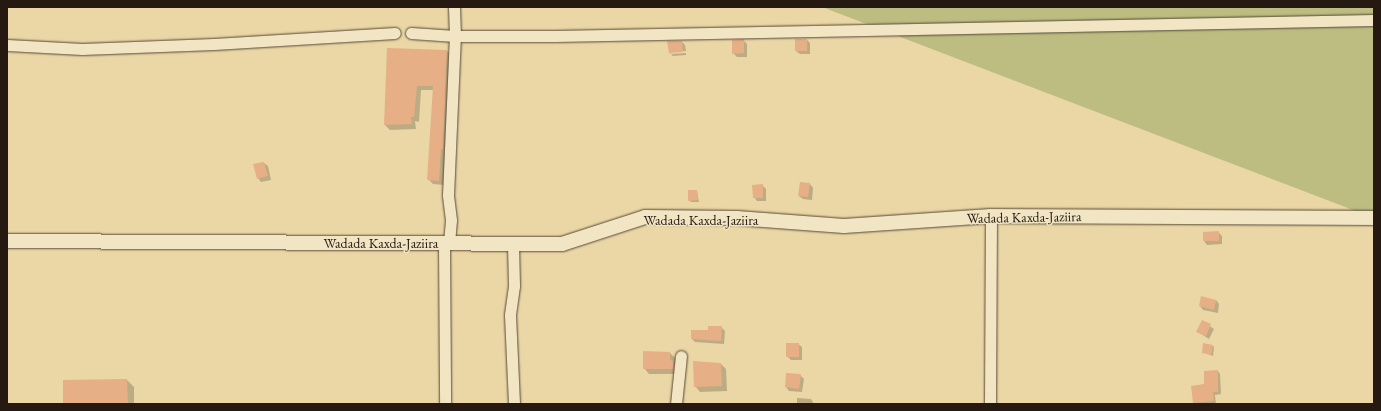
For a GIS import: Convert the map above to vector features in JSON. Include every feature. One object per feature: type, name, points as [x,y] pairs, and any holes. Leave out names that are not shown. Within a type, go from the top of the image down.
[{"type":"street","points":[[445,404],[447,243],[452,220],[448,195],[455,36],[454,7]]},
{"type":"street","points":[[411,33],[455,36],[563,36],[1374,20]]},
{"type":"street","points":[[7,45],[82,50],[395,33]]},
{"type":"street","points":[[990,404],[991,216]]},
{"type":"street","name":"Wadada Kaxda-Jaziira","points":[[7,240],[562,244],[645,217],[737,218],[844,226],[991,216],[1374,218]]},
{"type":"street","points":[[513,244],[514,286],[510,315],[514,404]]},
{"type":"street","points":[[676,404],[681,356]]},
{"type":"green space","points":[[822,7],[1374,7],[1374,218]]},
{"type":"building","points":[[744,39],[744,53],[732,54],[732,40]]},
{"type":"building","points":[[795,39],[807,39],[807,51],[795,51]]},
{"type":"building","points":[[667,41],[682,41],[683,52],[669,53]]},
{"type":"building","points":[[387,48],[447,50],[443,149],[441,149],[439,181],[427,180],[433,86],[417,86],[414,117],[411,117],[412,124],[384,125]]},
{"type":"building","points":[[264,162],[268,176],[257,179],[253,164]]},
{"type":"building","points":[[800,182],[810,183],[808,197],[798,196]]},
{"type":"building","points":[[763,184],[763,198],[753,198],[752,185]]},
{"type":"building","points":[[688,190],[697,190],[698,200],[688,201]]},
{"type":"building","points":[[1219,231],[1219,241],[1203,241],[1203,232]]},
{"type":"building","points":[[1201,296],[1216,300],[1214,310],[1199,306]]},
{"type":"building","points":[[1202,320],[1211,324],[1206,336],[1196,332]]},
{"type":"building","points":[[708,326],[722,326],[721,341],[691,339],[691,330],[708,330]]},
{"type":"building","points":[[786,343],[799,343],[799,357],[786,357]]},
{"type":"building","points":[[1203,343],[1213,345],[1211,355],[1202,353]]},
{"type":"building","points":[[643,351],[670,352],[670,360],[673,361],[673,369],[643,369]]},
{"type":"building","points":[[693,361],[721,363],[722,386],[694,387]]},
{"type":"building","points":[[1218,370],[1218,392],[1213,392],[1214,401],[1193,403],[1191,386],[1204,384],[1204,371]]},
{"type":"building","points":[[786,373],[801,374],[799,389],[785,387]]},
{"type":"building","points":[[127,379],[128,404],[63,404],[63,380]]}]
